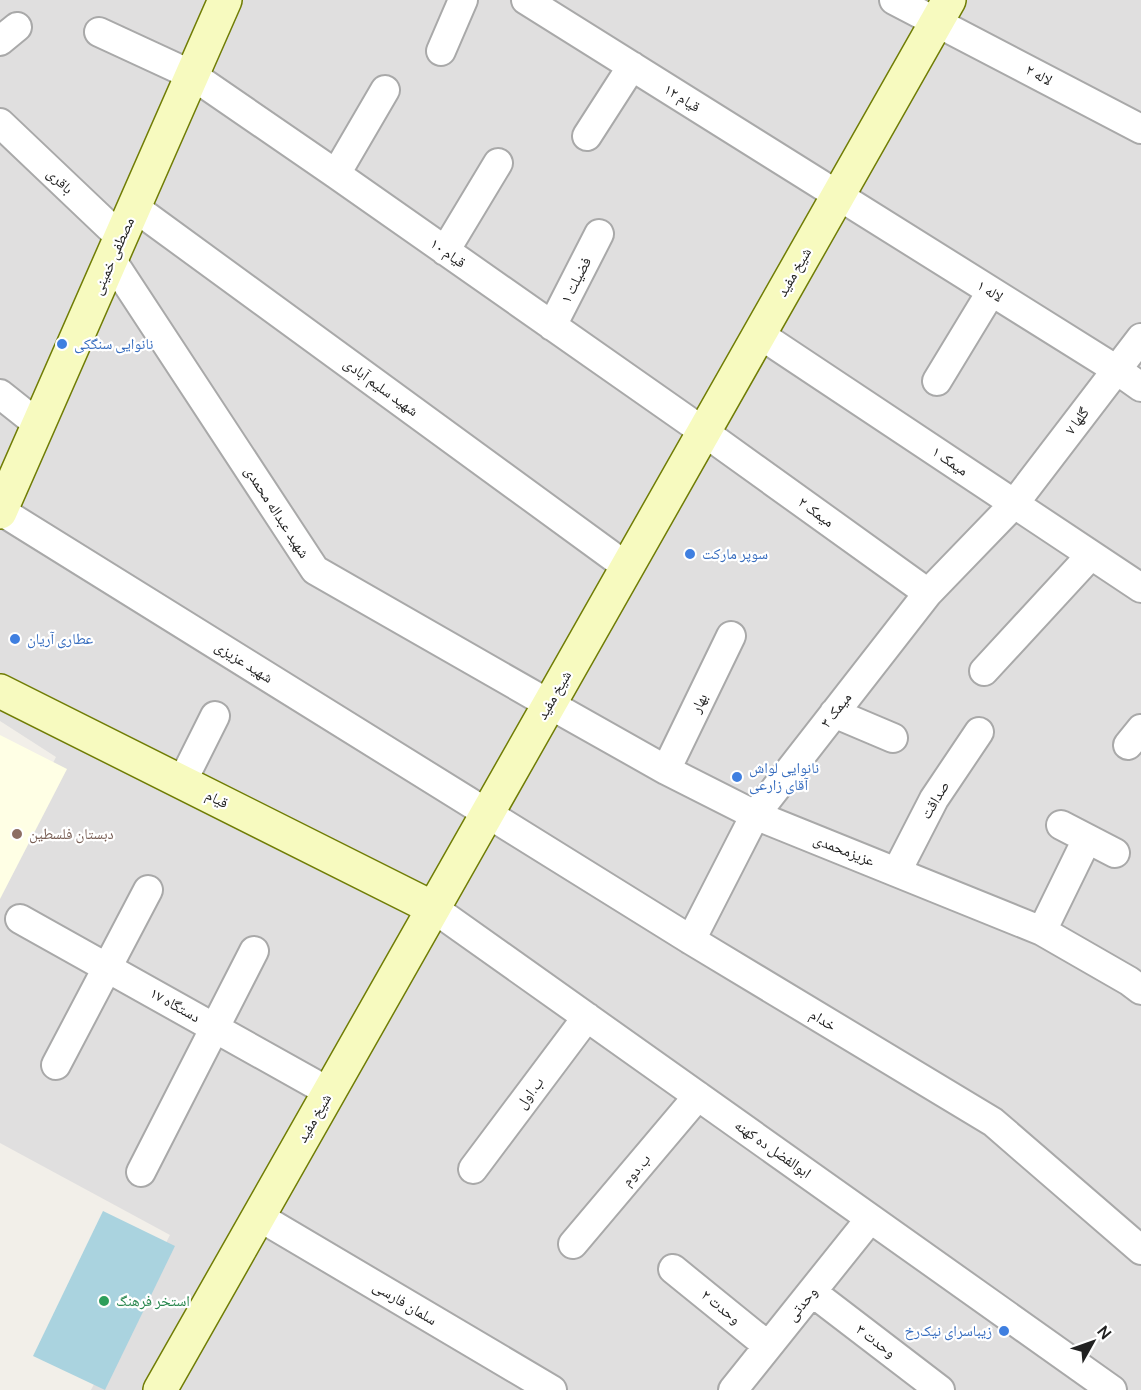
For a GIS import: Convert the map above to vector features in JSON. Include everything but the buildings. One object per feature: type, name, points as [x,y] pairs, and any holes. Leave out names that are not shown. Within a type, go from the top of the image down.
[{"type":"street","points":[[441,51],[463,0]]},
{"type":"street","name":"قیام ۱۲","points":[[526,0],[838,195]]},
{"type":"street","name":"لاله ۲","points":[[894,0],[943,10],[1141,129]]},
{"type":"street","name":"مصطفی خمینی","points":[[0,511],[192,75],[216,3]]},
{"type":"street","name":"شیخ مفید","points":[[160,1390],[943,10]]},
{"type":"street","name":"قیام ۱۰","points":[[99,32],[192,75],[704,432]]},
{"type":"street","points":[[587,136],[632,66]]},
{"type":"street","points":[[336,174],[385,90]]},
{"type":"street","name":"باقری","points":[[0,123],[116,249]]},
{"type":"street","points":[[445,251],[498,163]]},
{"type":"street","name":"لاله ۱","points":[[838,195],[1141,387]]},
{"type":"street","name":"شهید سلیم آبادی","points":[[134,207],[627,567]]},
{"type":"street","name":"فضیلت ۱","points":[[552,326],[599,234]]},
{"type":"street","name":"شهید عبداله محمدی","points":[[116,249],[315,570],[549,705]]},
{"type":"street","points":[[937,381],[991,292]]},
{"type":"street","name":"میمک ۱","points":[[759,334],[1141,588]]},
{"type":"street","name":"گلها ۷","points":[[1014,504],[1141,338]]},
{"type":"street","points":[[0,394],[39,425]]},
{"type":"street","name":"میمک ۲","points":[[704,432],[928,593]]},
{"type":"street","name":"میمک ۳","points":[[691,940],[755,815],[928,593],[1014,504]]},
{"type":"street","name":"شهید عزیزی","points":[[0,511],[487,814]]},
{"type":"street","points":[[984,671],[1091,555]]},
{"type":"street","name":"بهار","points":[[666,770],[731,636]]},
{"type":"street","name":"قیام","points":[[0,691],[433,908]]},
{"type":"street","name":"عزیزمحمدی","points":[[549,705],[666,770],[755,815],[1042,931],[1137,977]]},
{"type":"street","points":[[834,713],[893,738]]},
{"type":"street","points":[[182,782],[215,716]]},
{"type":"street","name":"صداقت","points":[[897,871],[934,799],[980,732]]},
{"type":"street","name":"خدام","points":[[487,814],[993,1122],[1141,1250]]},
{"type":"street","points":[[1061,825],[1115,853]]},
{"type":"street","points":[[1042,931],[1087,839]]},
{"type":"street","points":[[56,1065],[148,890]]},
{"type":"street","name":"ابوالفضل ده کهنه","points":[[433,908],[1112,1390]]},
{"type":"street","name":"۱۷ دستگاه","points":[[20,919],[329,1092]]},
{"type":"street","points":[[141,1172],[254,951]]},
{"type":"street","name":"ب.اول","points":[[473,1169],[587,1017]]},
{"type":"street","name":"ب.دوم","points":[[573,1244],[698,1096]]},
{"type":"street","name":"سلمان فارسی","points":[[258,1216],[552,1390]]},
{"type":"street","name":"وحدتی","points":[[734,1390],[870,1218]]},
{"type":"street","name":"وحدت ۲","points":[[673,1269],[768,1346]]},
{"type":"street","name":"وحدت ۳","points":[[812,1292],[940,1390]]},
{"type":"shaded area","points":[[0,0],[1141,0],[1141,1390],[91,1390],[170,1235],[0,1143],[0,868],[56,757],[0,721]]},
{"type":"shaded area","name":"دبستان فلسطین","points":[[0,735],[67,769],[0,899]]},
{"type":"water","name":"استخر فرهنگ","points":[[103,1211],[175,1246],[105,1390],[33,1356]]},
{"type":"place","name":"نانوایی سنگکی","points":[[62,344]]},
{"type":"place","name":"سوپر مارکت","points":[[690,554]]},
{"type":"place","name":"عطاری آریان","points":[[15,639]]},
{"type":"place","name":"نانوایی لواش آقای زارعی","points":[[737,777]]},
{"type":"place","name":"دبستان فلسطین","points":[[17,834]]},
{"type":"place","name":"استخر فرهنگ","points":[[104,1301]]},
{"type":"place","name":"زیباسرای نیک‌رخ","points":[[1004,1331]]}]
